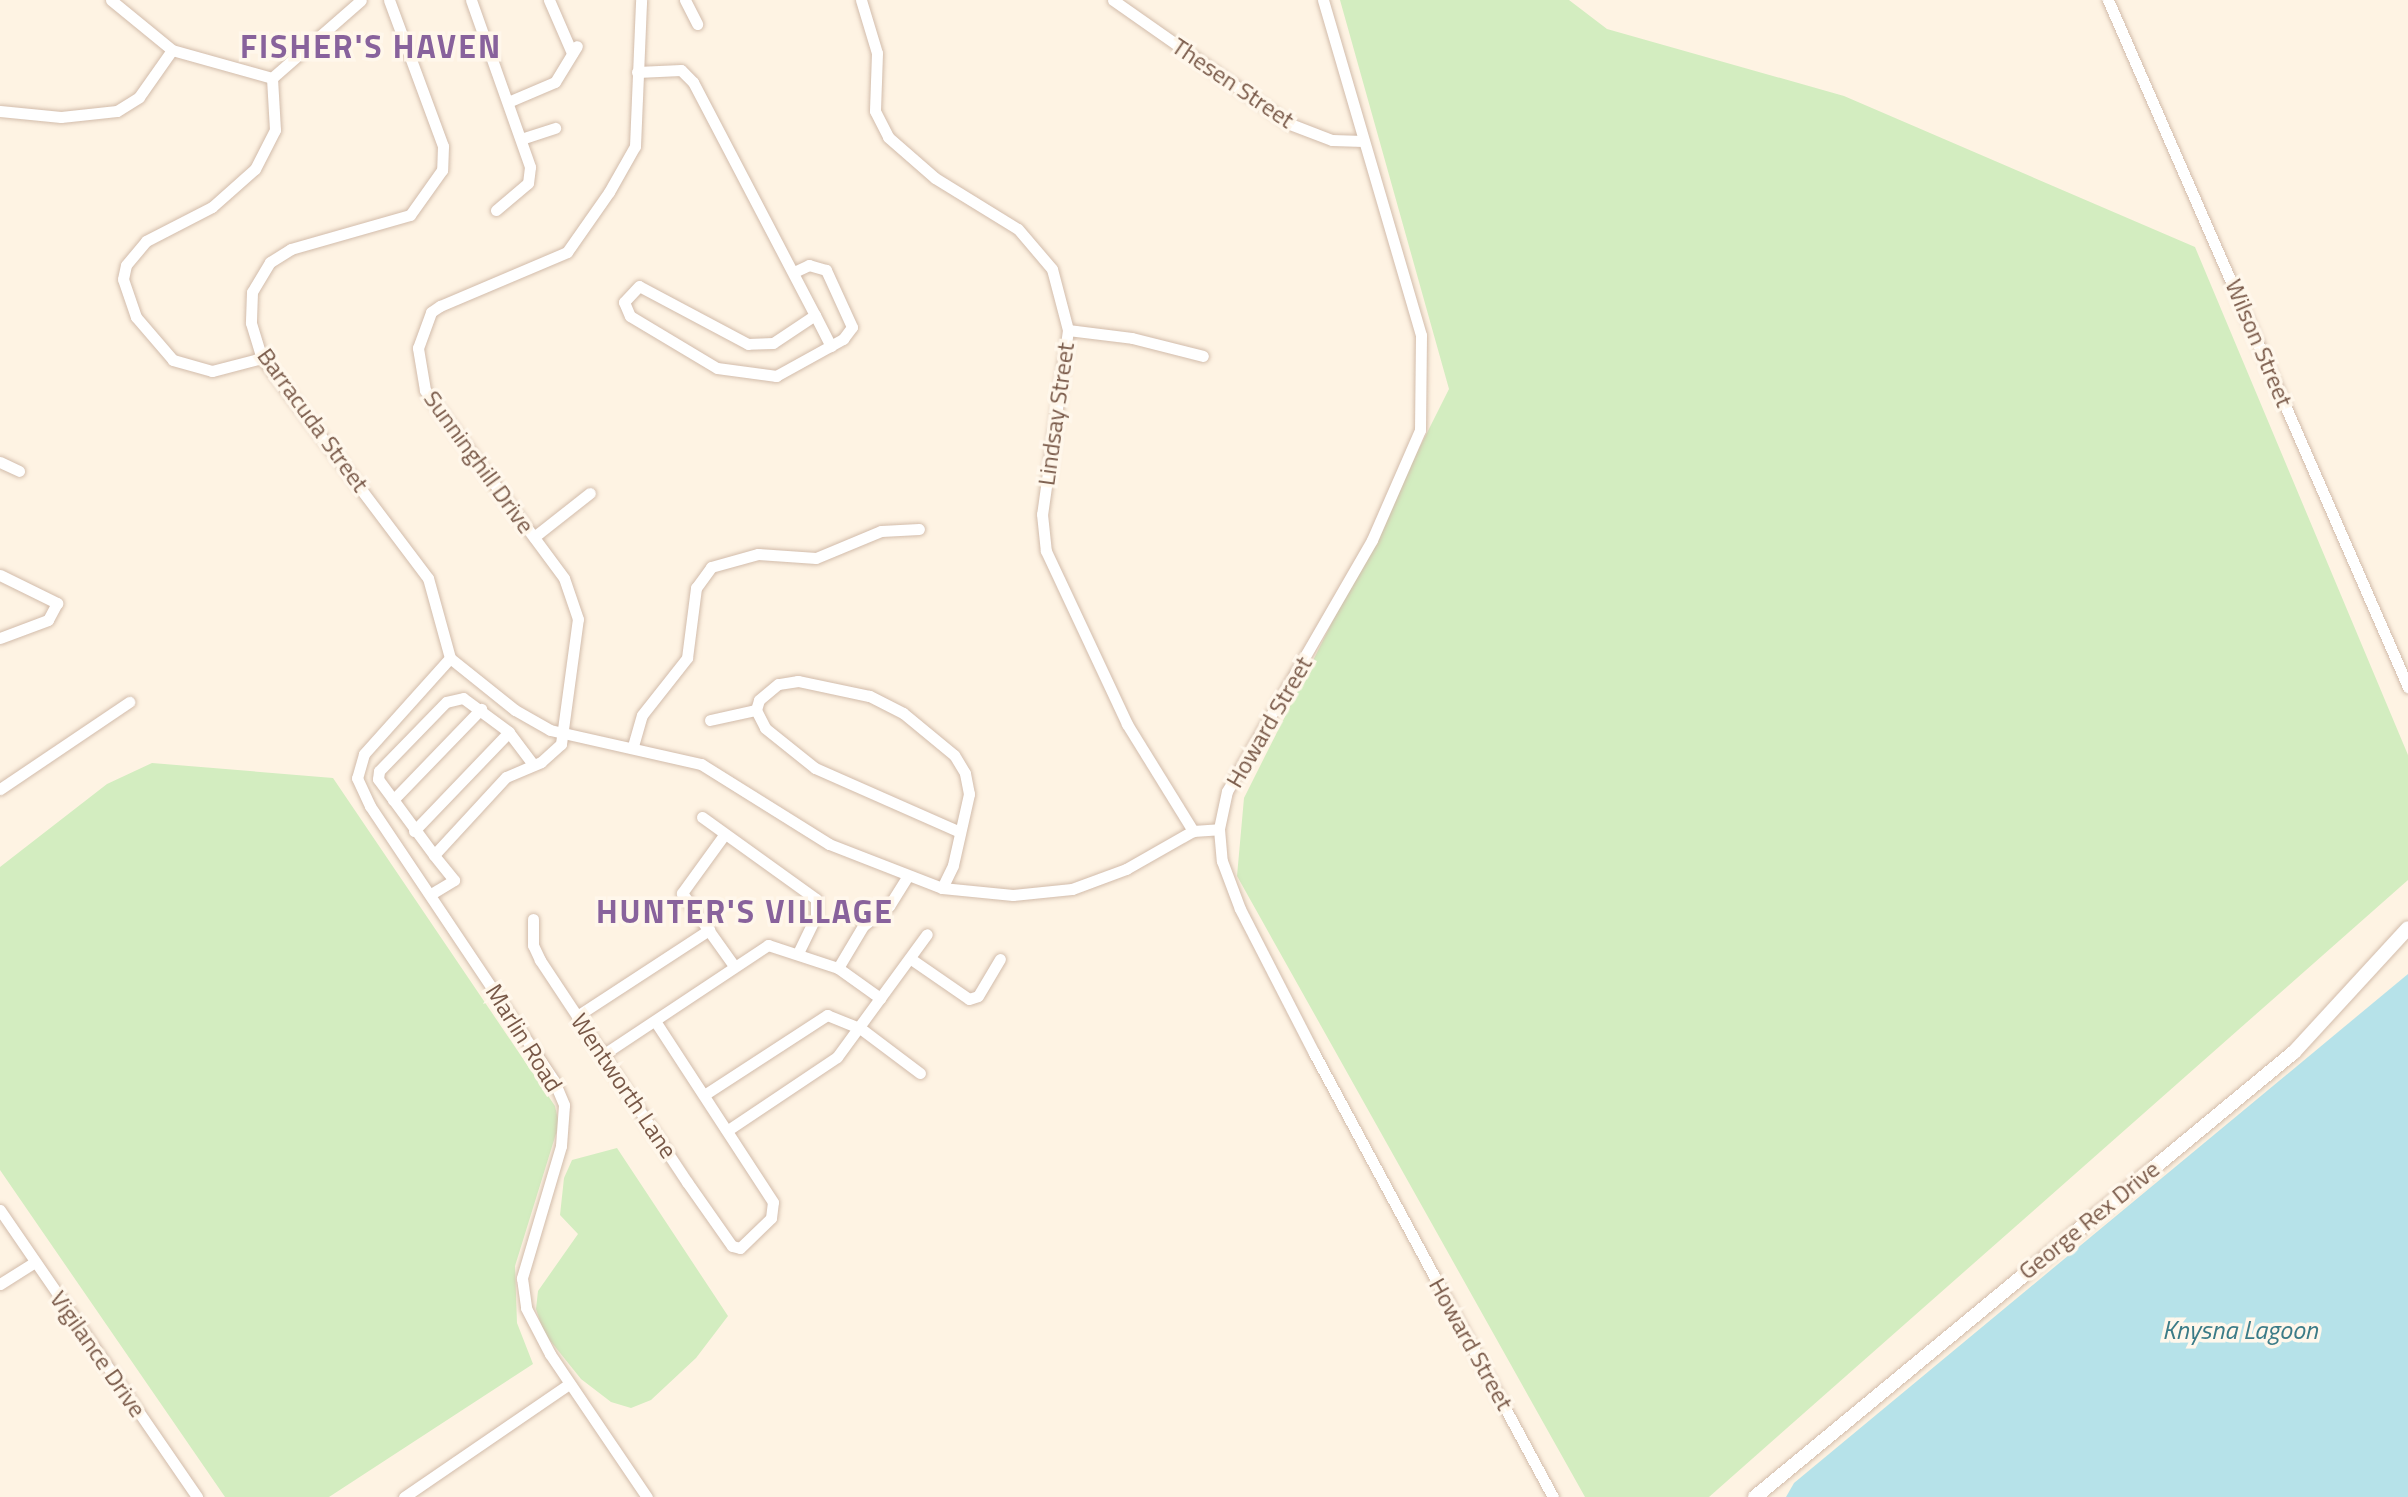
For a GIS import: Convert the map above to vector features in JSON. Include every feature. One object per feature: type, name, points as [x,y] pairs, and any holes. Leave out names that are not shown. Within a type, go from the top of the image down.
[{"type":"street","points":[[111,0],[172,50],[272,78]]},
{"type":"street","points":[[272,78],[361,0]]},
{"type":"street","name":"Barracuda Street","points":[[389,0],[443,146],[442,170],[410,215],[291,249],[270,262],[258,276],[251,307],[262,358],[428,578],[450,658]]},
{"type":"street","points":[[471,0],[531,175],[496,210]]},
{"type":"street","points":[[508,102],[550,85],[574,49],[549,0]]},
{"type":"street","name":"Sunninghill Drive","points":[[565,735],[576,604],[534,537],[430,398],[420,380],[418,348],[431,312],[440,306],[567,252],[609,192],[635,146],[641,0]]},
{"type":"street","points":[[685,0],[697,24]]},
{"type":"street","name":"Lindsay Street","points":[[861,0],[877,53],[875,111],[880,125],[896,146],[935,178],[1033,242],[1052,269],[1068,330],[1042,514],[1046,551],[1127,724],[1193,831]]},
{"type":"street","name":"Thesen Street","points":[[1113,0],[1290,124],[1332,140],[1363,141]]},
{"type":"street","name":"Howard Street","points":[[1323,0],[1421,335],[1420,430],[1372,540],[1234,777],[1219,829],[1225,875],[1240,909],[1553,1497]]},
{"type":"street","name":"Wilson Street","points":[[2108,0],[2408,687]]},
{"type":"street","points":[[0,111],[61,117],[117,111],[139,97],[172,50]]},
{"type":"street","points":[[637,72],[681,70],[690,78],[831,346]]},
{"type":"street","points":[[262,358],[212,371],[173,360],[136,317],[123,279],[126,265],[146,241],[212,207],[255,169],[275,130],[272,78]]},
{"type":"street","points":[[521,139],[555,128]]},
{"type":"street","points":[[794,272],[817,265],[835,283],[852,327],[831,346],[776,376],[726,371],[640,324],[624,302],[639,286],[739,341],[759,346],[773,343],[815,315]]},
{"type":"street","points":[[1068,330],[1132,338],[1203,356]]},
{"type":"street","points":[[0,462],[19,471]]},
{"type":"street","points":[[534,537],[590,493]]},
{"type":"street","points":[[633,746],[642,715],[687,658],[696,588],[711,567],[758,554],[816,558],[881,531],[919,529]]},
{"type":"street","points":[[0,575],[53,599],[56,608],[48,620],[0,638]]},
{"type":"street","points":[[450,658],[515,710],[565,735],[681,756],[719,771],[817,838],[907,877],[942,888],[1013,895],[1072,889],[1126,869],[1193,831],[1219,829]]},
{"type":"street","name":"Marlin Road","points":[[450,658],[383,731],[357,769],[365,798],[554,1081],[564,1105],[561,1146],[522,1278],[535,1329],[647,1497]]},
{"type":"street","points":[[710,720],[756,710],[771,688],[798,681],[869,696],[903,713],[954,755],[965,773],[969,794],[958,831],[953,865],[942,888]]},
{"type":"street","points":[[431,894],[454,880],[414,831],[377,774],[446,702],[463,698],[509,732],[532,763]]},
{"type":"street","points":[[0,789],[129,702]]},
{"type":"street","points":[[393,800],[481,709]]},
{"type":"street","points":[[756,710],[765,728],[828,776],[958,831]]},
{"type":"street","points":[[414,831],[481,755],[509,732]]},
{"type":"street","points":[[434,855],[506,777],[551,756],[565,735]]},
{"type":"street","points":[[702,817],[816,899],[816,916],[798,953]]},
{"type":"street","points":[[724,835],[683,890],[734,966]]},
{"type":"street","points":[[838,968],[863,926],[889,906],[907,877]]},
{"type":"street","name":"Wentworth Lane","points":[[533,919],[535,950],[577,1016],[732,1246],[744,1246],[771,1218],[773,1202],[728,1130]]},
{"type":"street","name":"George Rex Drive","points":[[1755,1497],[2294,1052],[2408,928]]},
{"type":"street","points":[[577,1016],[709,930]]},
{"type":"street","points":[[655,1021],[728,1130],[832,1062],[927,934]]},
{"type":"street","points":[[604,1054],[768,945],[838,968],[880,998]]},
{"type":"street","points":[[911,959],[969,999],[981,992],[1000,959]]},
{"type":"street","points":[[704,1095],[817,1018],[833,1015],[860,1028],[920,1073]]},
{"type":"street","name":"Vigilance Drive","points":[[0,1210],[197,1497]]},
{"type":"street","points":[[0,1284],[35,1262]]},
{"type":"street","points":[[404,1497],[569,1384]]},
{"type":"green space","points":[[1340,0],[1569,0],[1607,29],[1844,96],[2195,247],[2408,755],[2408,880],[1709,1497],[1585,1497],[1237,876],[1244,798],[1449,389]]},
{"type":"green space","points":[[152,763],[333,778],[555,1106],[559,1124],[515,1266],[517,1323],[533,1364],[329,1497],[225,1497],[0,1170],[0,867],[107,784]]},
{"type":"green space","points":[[617,1148],[728,1316],[696,1358],[651,1400],[631,1408],[611,1402],[581,1379],[544,1333],[536,1309],[538,1291],[578,1234],[560,1215],[564,1178],[572,1160]]},
{"type":"water","name":"Knysna Lagoon","points":[[2408,974],[2408,1497],[1786,1497],[1794,1483]]},
{"type":"district","name":"FISHER'S HAVEN","points":[[371,46]]},
{"type":"district","name":"HUNTER'S VILLAGE","points":[[745,911]]}]
